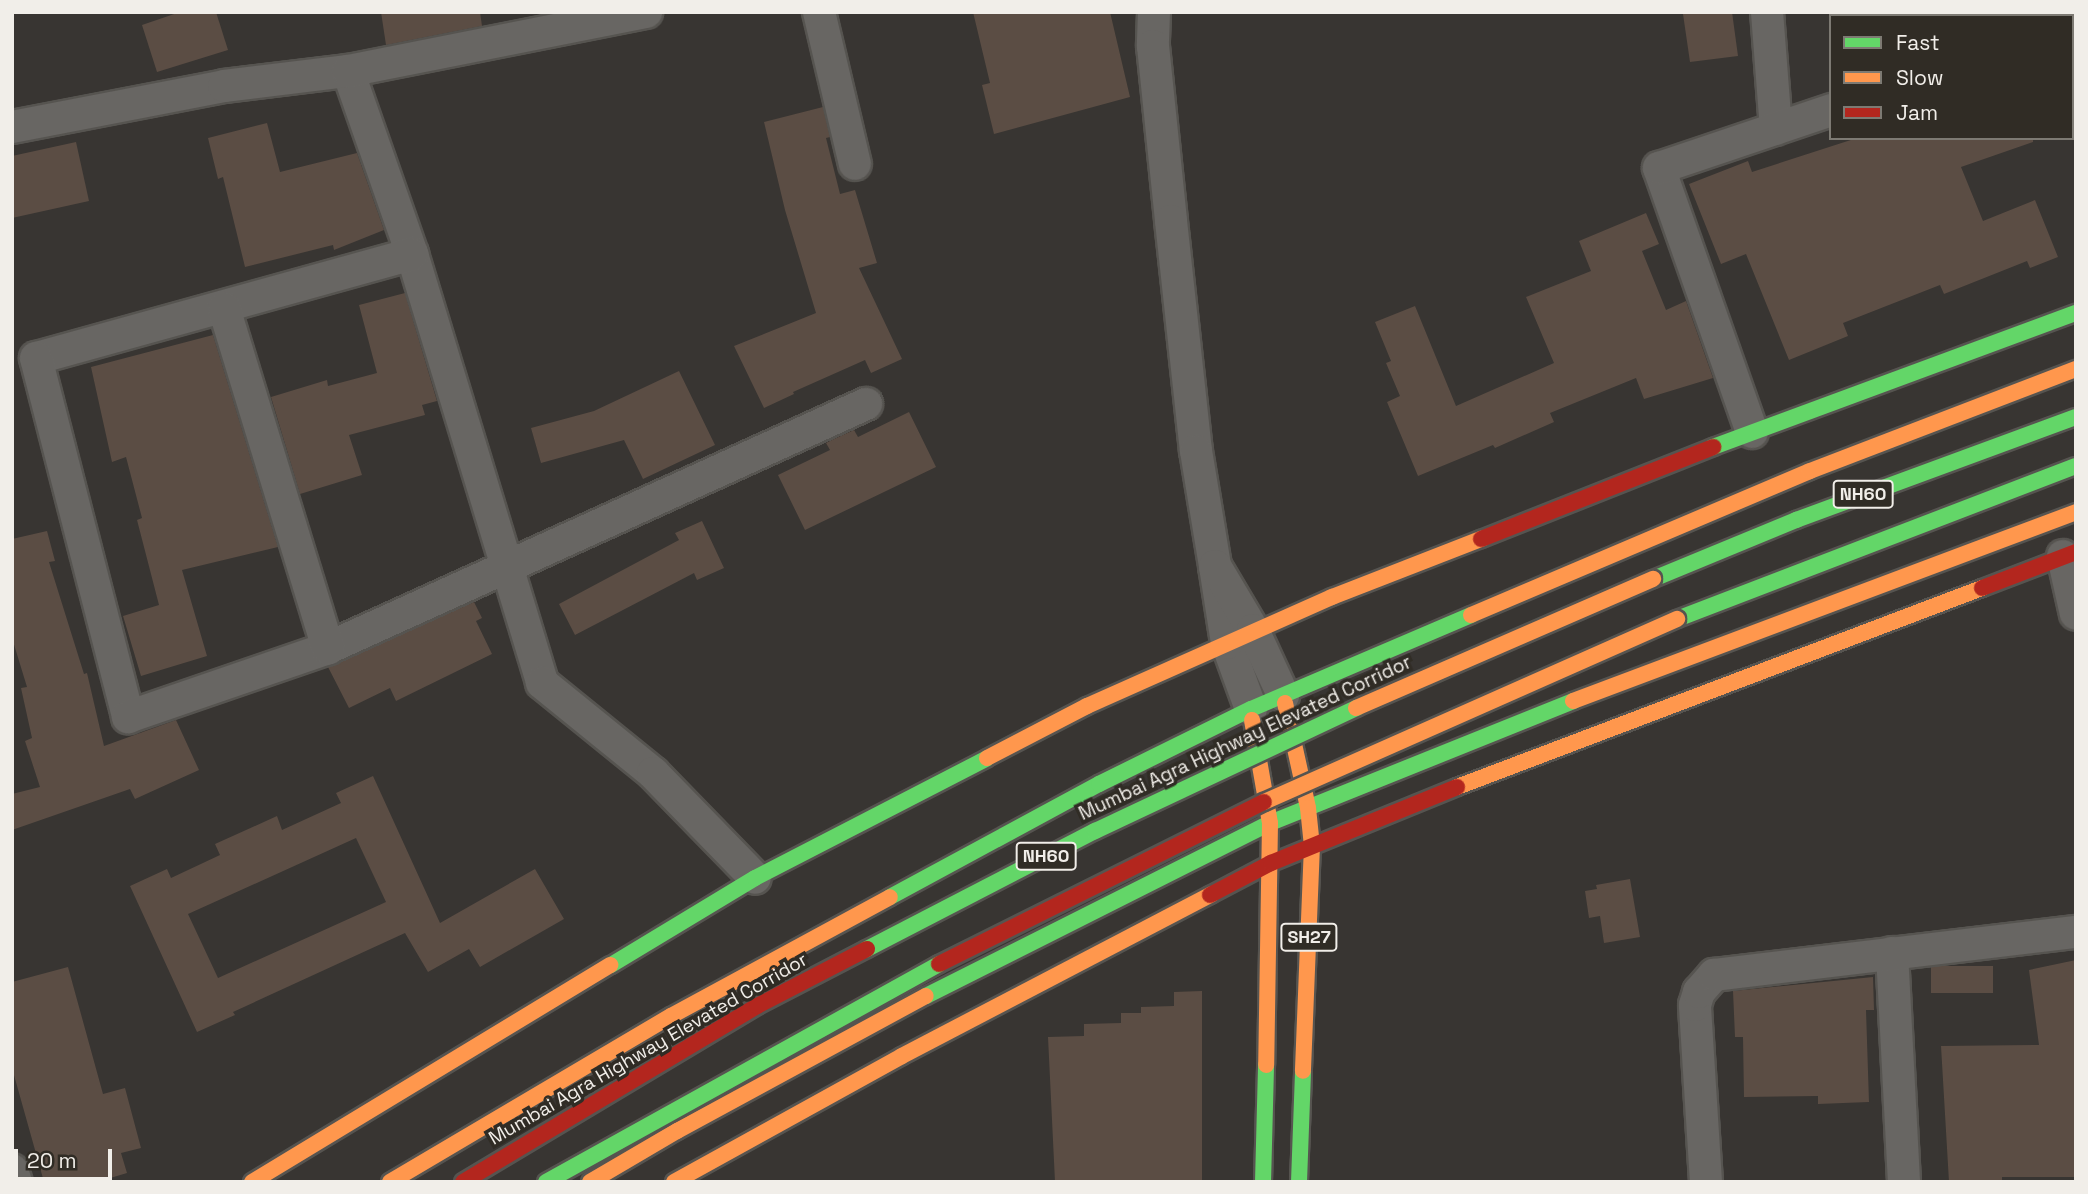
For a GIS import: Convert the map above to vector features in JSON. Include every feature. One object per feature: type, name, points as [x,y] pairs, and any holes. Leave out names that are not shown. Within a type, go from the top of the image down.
[{"type":"main road","points":[[252,1182],[755,878],[1087,706],[1240,636],[1752,432],[2076,313]]},
{"type":"main road","points":[[390,1182],[671,1016],[1099,784],[1251,709],[1810,471],[2076,369]]},
{"type":"main road","name":"Mumbai Agra Highway Elevated Corridor","points":[[463,1182],[757,1006],[1096,831],[1307,729],[1796,520],[2076,417]]},
{"type":"main road","name":"NH60","points":[[546,1182],[893,987],[1308,781],[1677,619],[2076,466]]},
{"type":"main road","points":[[590,1182],[690,1124],[975,970],[1270,823],[1549,710],[2076,512]]},
{"type":"main road","points":[[674,1182],[961,1024],[1271,863],[1378,817],[2069,554]]},
{"type":"main road","name":"SH27","points":[[1283,695],[1308,808],[1312,845],[1299,1182]]},
{"type":"main road","name":"SH27","points":[[1251,709],[1270,823],[1264,1182]]},
{"type":"street","points":[[12,127],[224,86],[348,71],[646,12]]},
{"type":"street","points":[[819,12],[855,164]]},
{"type":"street","points":[[1154,12],[1153,46],[1196,451],[1215,566],[1240,636],[1251,709]]},
{"type":"street","points":[[1768,12],[1776,128]]},
{"type":"street","points":[[348,71],[412,254],[542,683],[653,773],[755,878]]},
{"type":"street","points":[[1752,432],[1659,168],[1829,111]]},
{"type":"street","points":[[412,254],[36,358],[128,717],[328,648],[866,404]]},
{"type":"street","points":[[224,308],[328,648]]},
{"type":"street","points":[[2069,554],[2076,614]]},
{"type":"street","points":[[1240,636],[1283,695]]},
{"type":"street","points":[[1706,1182],[1695,1005],[1705,982],[1729,971],[2076,932]]},
{"type":"street","points":[[1892,953],[1904,1182]]},
{"type":"street","points":[[12,1170],[16,1182]]},
{"type":"building","points":[[180,12],[216,12],[228,50],[157,72],[142,25]]},
{"type":"building","points":[[381,12],[480,12],[482,26],[386,45]]},
{"type":"building","points":[[973,12],[1110,12],[1130,97],[994,134],[982,85],[990,83]]},
{"type":"building","points":[[1732,12],[1738,56],[1690,62],[1683,14]]},
{"type":"building","points":[[823,107],[830,137],[826,138],[840,194],[855,190],[877,263],[859,268],[902,359],[871,373],[865,360],[764,408],[734,346],[816,313],[785,210],[764,122]]},
{"type":"building","points":[[267,123],[280,172],[357,153],[384,230],[334,250],[333,245],[245,267],[223,177],[218,179],[208,138]]},
{"type":"building","points":[[1851,140],[2033,140],[1961,167],[1983,221],[2035,200],[2058,257],[2030,268],[2027,261],[1944,294],[1940,285],[1843,323],[1848,336],[1789,360],[1746,254],[1721,264],[1689,184],[1748,161],[1752,172]]},
{"type":"building","points":[[76,142],[89,201],[12,218],[12,156]]},
{"type":"building","points":[[1646,213],[1659,244],[1642,251],[1666,310],[1686,301],[1713,378],[1644,399],[1636,378],[1550,413],[1554,422],[1495,448],[1493,445],[1418,476],[1387,402],[1400,396],[1386,363],[1391,361],[1375,322],[1415,306],[1456,406],[1554,363],[1526,297],[1591,271],[1579,241]]},
{"type":"building","points":[[405,293],[437,401],[422,405],[425,415],[349,435],[362,475],[300,494],[271,397],[327,380],[328,386],[377,373],[359,305]]},
{"type":"building","points":[[213,335],[278,547],[182,570],[207,656],[141,676],[123,616],[159,605],[137,520],[142,518],[126,457],[112,462],[91,367]]},
{"type":"building","points":[[679,371],[715,445],[643,479],[624,440],[541,463],[531,428],[594,411]]},
{"type":"building","points":[[909,412],[936,467],[805,530],[778,475],[830,450],[826,443],[834,439],[854,430],[858,437]]},
{"type":"building","points":[[702,521],[724,568],[697,580],[694,573],[575,635],[559,604],[679,540],[675,533]]},
{"type":"building","points":[[47,531],[55,561],[49,562],[84,674],[87,673],[104,746],[176,720],[199,770],[135,799],[130,789],[12,830],[12,794],[40,787],[25,741],[32,738],[21,688],[27,687],[12,638],[12,539]]},
{"type":"building","points":[[474,602],[482,618],[476,621],[492,654],[396,701],[390,688],[349,708],[328,667]]},
{"type":"building","points":[[373,776],[440,923],[535,869],[564,919],[480,967],[469,949],[428,972],[405,933],[233,1012],[235,1015],[197,1032],[130,886],[167,869],[171,878],[220,855],[215,844],[277,816],[282,830],[341,803],[336,793]],"holes":[[[356,838],[386,902],[218,978],[188,914]]]},
{"type":"building","points":[[1630,879],[1640,937],[1604,943],[1600,916],[1589,918],[1585,891],[1597,889],[1596,885]]},
{"type":"building","points":[[2076,960],[2076,1177],[2002,1177],[2002,1182],[1949,1182],[1941,1046],[2039,1045],[2029,970]]},
{"type":"building","points":[[1931,966],[1993,966],[1993,993],[1931,993]]},
{"type":"building","points":[[68,967],[103,1094],[125,1088],[141,1148],[121,1153],[127,1173],[97,1182],[44,1182],[12,1068],[12,982]]},
{"type":"building","points":[[1873,977],[1874,1010],[1866,1010],[1869,1102],[1818,1104],[1818,1096],[1744,1097],[1743,1037],[1735,1037],[1733,991]]},
{"type":"building","points":[[1202,991],[1202,1182],[1055,1182],[1048,1037],[1084,1036],[1084,1024],[1121,1023],[1121,1013],[1141,1013],[1141,1007],[1174,1006],[1174,992]]},
{"type":"traffic: fast","points":[[1713,447],[2076,313]]},
{"type":"traffic: fast","points":[[1653,579],[1796,520],[2076,417]]},
{"type":"traffic: fast","points":[[1677,619],[2076,466]]},
{"type":"traffic: fast","points":[[890,897],[1099,784],[1251,709],[1471,615]]},
{"type":"traffic: fast","points":[[926,996],[1270,823],[1573,701]]},
{"type":"traffic: fast","points":[[867,949],[1095,831],[1356,708]]},
{"type":"traffic: fast","points":[[611,965],[755,878],[987,758]]},
{"type":"traffic: fast","points":[[546,1182],[939,964]]},
{"type":"traffic: fast","points":[[1263,1182],[1266,1065]]},
{"type":"traffic: fast","points":[[1299,1182],[1303,1071]]},
{"type":"traffic: slow","points":[[1471,615],[1810,471],[2076,369]]},
{"type":"traffic: slow","points":[[1573,701],[2076,512]]},
{"type":"traffic: slow","points":[[987,758],[1087,706],[1332,597],[1481,539]]},
{"type":"traffic: slow","points":[[1356,708],[1653,579]]},
{"type":"traffic: slow","points":[[1457,787],[1982,588]]},
{"type":"traffic: slow","points":[[1264,802],[1677,619]]},
{"type":"traffic: slow","points":[[1285,703],[1308,808],[1312,845],[1303,1071]]},
{"type":"traffic: slow","points":[[1252,720],[1270,823],[1266,1065]]},
{"type":"traffic: slow","points":[[674,1182],[902,1056],[1210,895]]},
{"type":"traffic: slow","points":[[390,1182],[671,1016],[890,897]]},
{"type":"traffic: slow","points":[[252,1182],[611,965]]},
{"type":"traffic: slow","points":[[590,1182],[677,1131],[926,996]]},
{"type":"traffic: jam","points":[[1481,539],[1713,447]]},
{"type":"traffic: jam","points":[[1982,588],[2076,552]]},
{"type":"traffic: jam","points":[[1210,895],[1271,863],[1457,787]]},
{"type":"traffic: jam","points":[[939,964],[1264,802]]},
{"type":"traffic: jam","points":[[463,1182],[757,1006],[867,949]]}]
